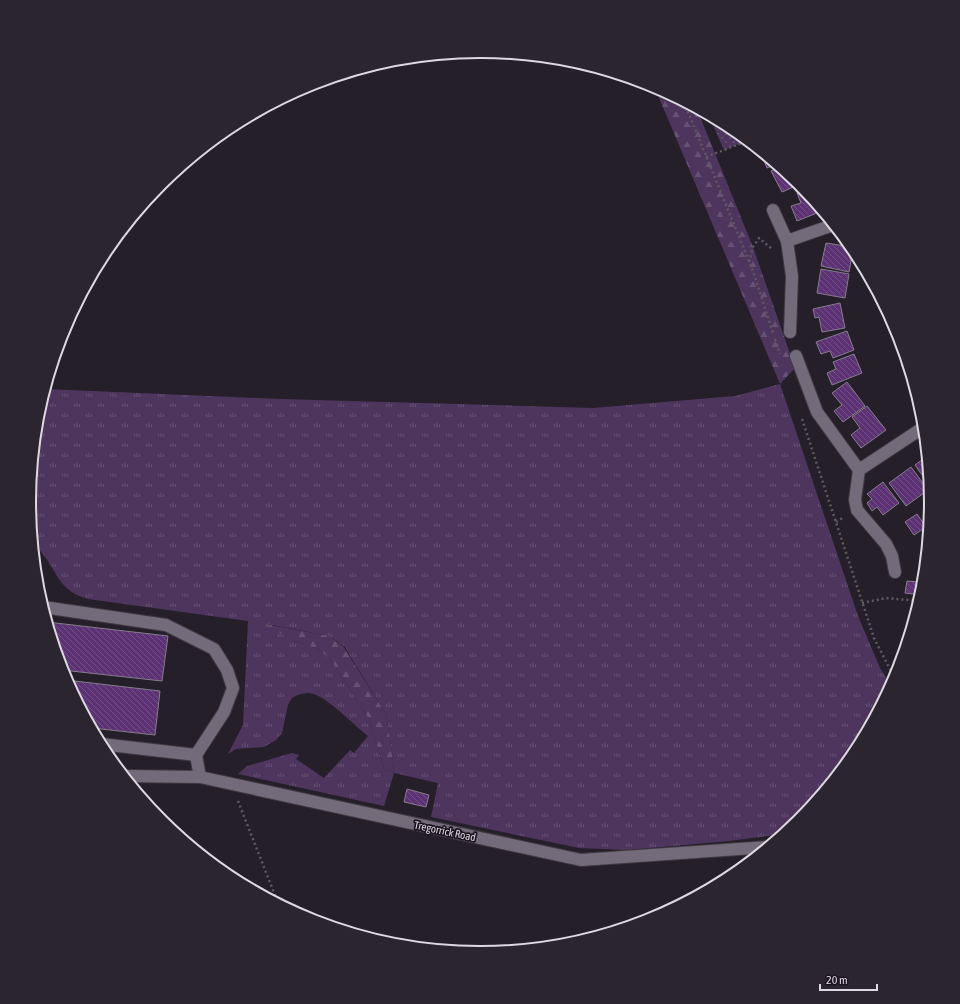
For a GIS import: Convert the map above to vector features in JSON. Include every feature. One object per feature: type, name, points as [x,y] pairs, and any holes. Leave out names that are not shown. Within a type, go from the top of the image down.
[{"type":"street","points":[[774,210],[787,241],[792,276],[790,332]]},
{"type":"street","points":[[787,241],[828,227]]},
{"type":"street","points":[[796,356],[817,412],[859,470],[855,500],[859,515],[890,550],[895,572]]},
{"type":"street","points":[[859,470],[918,431]]},
{"type":"street","points":[[49,608],[166,625],[214,649],[228,670],[233,688],[224,712],[196,755],[200,777]]},
{"type":"street","points":[[108,745],[196,755]]},
{"type":"street","name":"Tregorrick Road","points":[[131,776],[200,777],[580,860],[758,848]]},
{"type":"path","points":[[706,157],[741,143]]},
{"type":"path","points":[[749,262],[753,247],[759,238],[772,248]]},
{"type":"path","points":[[862,603],[886,598],[913,600]]},
{"type":"path","points":[[232,784],[275,896]]},
{"type":"green space","points":[[658,96],[700,116],[753,247],[795,368],[780,384]]},
{"type":"green space","points":[[712,124],[741,143],[724,150]]},
{"type":"green space","points":[[780,384],[858,616],[880,668],[887,679],[865,724],[849,749],[814,795],[774,835],[729,841],[627,850],[579,848],[431,817],[438,783],[394,773],[384,806],[238,774],[247,766],[292,753],[299,755],[296,759],[324,778],[350,750],[354,753],[368,736],[322,698],[309,693],[297,695],[292,698],[288,705],[282,733],[276,740],[264,747],[236,749],[228,754],[243,725],[248,621],[88,599],[77,595],[62,583],[39,550],[36,502],[37,473],[40,444],[51,389],[281,399],[593,408],[735,396]],"holes":[[[267,624],[329,636],[344,646],[386,714],[394,773],[384,769],[369,719],[330,659],[318,649],[294,641]]]},
{"type":"green space","points":[[265,624],[329,636],[343,646],[386,714],[394,773],[384,769],[369,719],[330,659],[318,649],[294,641]]},
{"type":"building","points":[[764,161],[771,166],[767,168]]},
{"type":"building","points":[[774,169],[793,187],[782,192],[771,171]]},
{"type":"building","points":[[797,193],[798,193],[817,213],[797,221],[791,206],[801,203]]},
{"type":"building","points":[[826,243],[842,245],[851,259],[849,272],[821,266]]},
{"type":"building","points":[[821,269],[849,274],[845,298],[817,293]]},
{"type":"building","points":[[840,303],[845,328],[822,332],[819,317],[815,318],[813,309]]},
{"type":"building","points":[[847,331],[854,350],[833,358],[830,351],[821,354],[816,342]]},
{"type":"building","points":[[854,354],[862,373],[832,385],[827,373],[836,369],[833,362]]},
{"type":"building","points":[[847,382],[865,406],[843,422],[834,411],[842,405],[832,393]]},
{"type":"building","points":[[867,406],[886,430],[861,448],[851,435],[860,428],[852,417]]},
{"type":"building","points":[[922,460],[923,477],[915,465]]},
{"type":"building","points":[[911,467],[923,484],[924,493],[906,506],[889,483]]},
{"type":"building","points":[[883,482],[899,503],[883,515],[877,507],[872,511],[867,503],[872,499],[867,494]]},
{"type":"building","points":[[917,514],[923,523],[923,529],[914,535],[905,522]]},
{"type":"building","points":[[907,581],[916,582],[914,594],[905,593]]},
{"type":"building","points":[[53,623],[168,636],[162,681],[70,671]]},
{"type":"building","points":[[74,681],[160,691],[155,735],[98,729]]},
{"type":"building","points":[[407,789],[429,795],[426,807],[404,802]]}]
